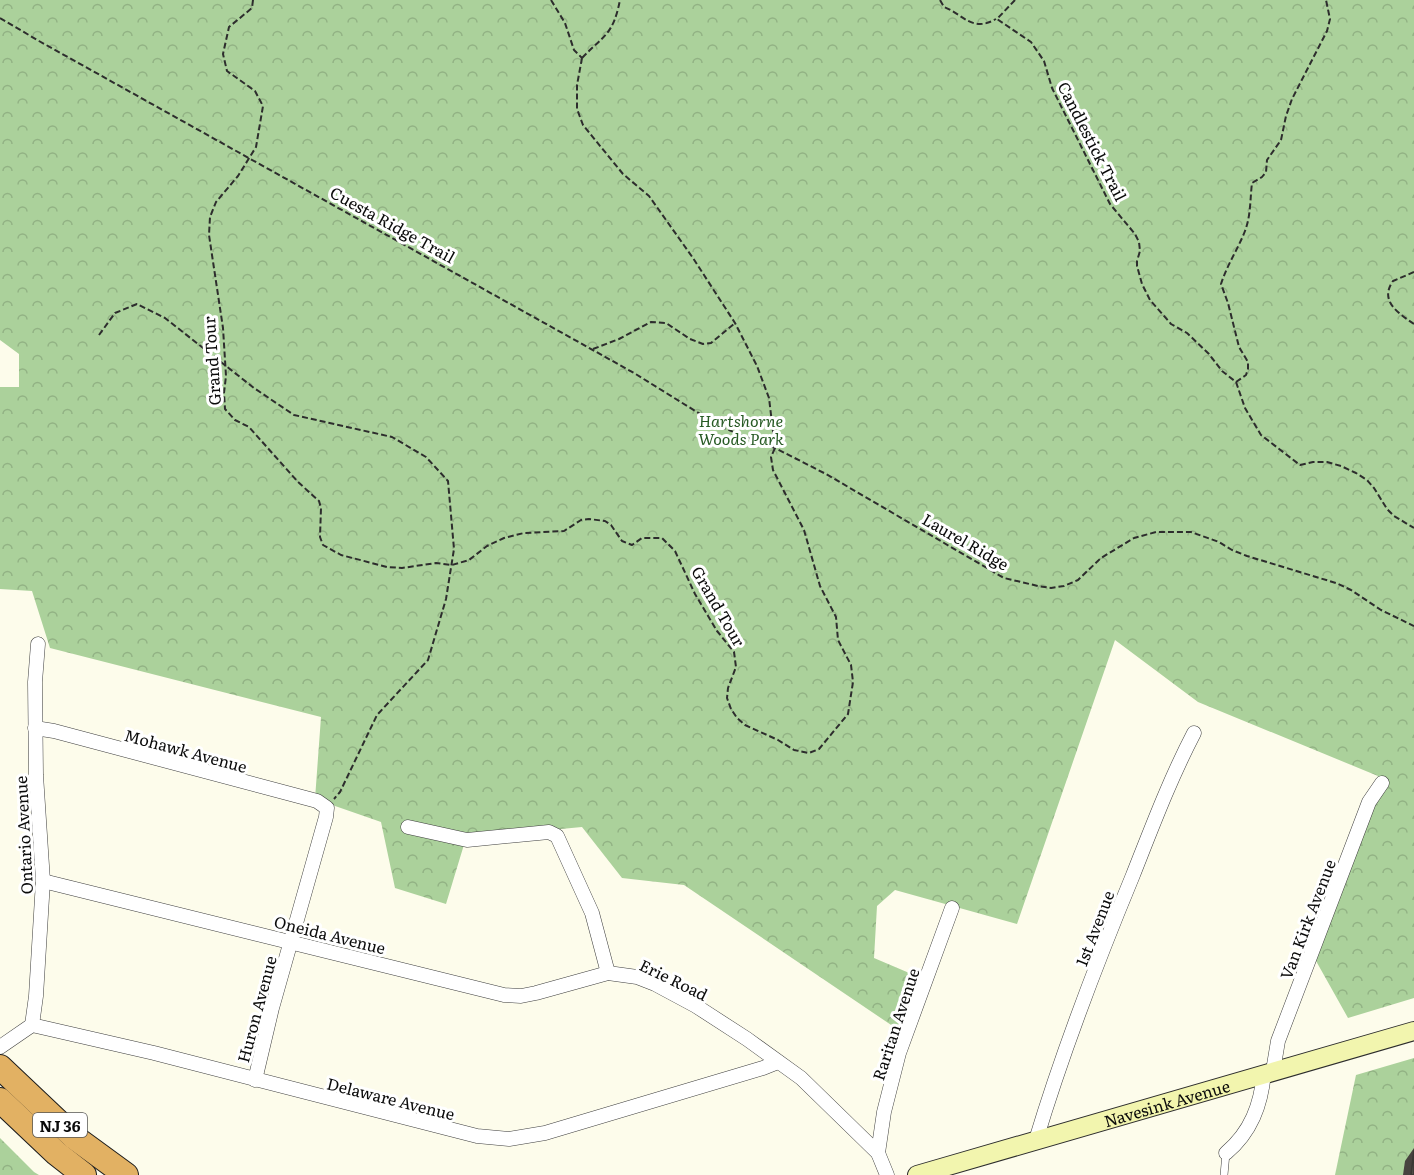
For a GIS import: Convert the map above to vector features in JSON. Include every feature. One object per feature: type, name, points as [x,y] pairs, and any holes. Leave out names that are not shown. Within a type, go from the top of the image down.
[{"type":"highway","name":"NJ 36","points":[[0,1066],[74,1137],[126,1175]]},
{"type":"highway","name":"NJ 36","points":[[0,1100],[84,1175]]},
{"type":"main road","name":"Navesink Avenue","points":[[917,1175],[1414,1031]]},
{"type":"main road","points":[[39,1137],[69,1175]]},
{"type":"street","name":"Ontario Avenue","points":[[32,1025],[43,881],[35,728],[38,644]]},
{"type":"street","name":"Mohawk Avenue","points":[[35,728],[317,801],[327,808]]},
{"type":"street","name":"1st Avenue","points":[[1036,1140],[1047,1103],[1114,920],[1180,760],[1194,733]]},
{"type":"street","name":"Van Kirk Avenue","points":[[1226,1153],[1238,1143],[1252,1120],[1316,938],[1369,801],[1382,783]]},
{"type":"street","name":"Huron Avenue","points":[[255,1080],[272,1008],[327,808]]},
{"type":"street","points":[[408,827],[467,840],[549,832],[557,836],[592,913],[608,973]]},
{"type":"street","name":"Oneida Avenue","points":[[43,881],[504,995],[521,996],[536,993],[608,973]]},
{"type":"street","name":"Raritan Avenue","points":[[878,1153],[884,1112],[899,1053],[952,908]]},
{"type":"street","name":"Erie Road","points":[[608,973],[637,976],[696,1006],[801,1078],[878,1153],[887,1175]]},
{"type":"street","points":[[0,1047],[32,1025]]},
{"type":"street","name":"Delaware Avenue","points":[[32,1025],[154,1053],[477,1136],[509,1139],[545,1133],[778,1062]]},
{"type":"lane","points":[[1224,1175],[1226,1153]]},
{"type":"path","name":"Grand Tour","points":[[253,0],[252,8],[229,27],[223,54],[227,71],[255,91],[263,106],[256,147],[238,176],[216,201],[210,217],[209,235],[223,328],[224,399],[226,412],[249,427],[298,482],[315,496],[321,508],[320,537],[327,548],[341,555],[387,567],[402,568],[436,563],[452,565],[469,560],[487,546],[504,538],[524,533],[564,531],[581,520],[589,519],[605,521],[627,544],[632,545],[642,538],[662,538],[675,551],[694,594],[734,652],[736,667],[728,688],[727,698],[731,710],[745,725],[794,750],[810,753],[819,749],[848,714],[853,682],[851,665],[838,640],[836,617],[820,586],[804,530],[773,470],[771,457],[775,448]]},
{"type":"path","points":[[551,0],[565,23],[574,50],[582,58]]},
{"type":"path","points":[[620,0],[616,21],[606,36],[582,58],[577,109],[583,125],[623,174],[649,196],[735,323],[758,366],[769,398],[775,448]]},
{"type":"path","points":[[940,0],[944,7],[954,10],[962,19],[978,24],[989,23],[997,19],[1015,0]]},
{"type":"path","points":[[1236,382],[1246,375],[1248,362],[1239,347],[1221,284],[1230,258],[1246,229],[1252,183],[1266,172],[1268,160],[1281,140],[1292,99],[1327,31],[1330,19],[1326,0]]},
{"type":"path","name":"Cuesta Ridge Trail","points":[[0,18],[39,42],[592,349],[721,427],[775,448]]},
{"type":"path","name":"Candlestick Trail","points":[[997,19],[1031,42],[1044,61],[1052,88],[1110,204],[1139,242],[1140,250],[1137,261],[1139,273],[1150,300],[1171,324],[1187,333],[1209,354],[1222,371],[1236,382],[1245,408],[1264,439],[1300,465],[1313,462],[1332,463],[1362,477],[1374,488],[1394,516],[1414,528]]},
{"type":"path","points":[[1414,272],[1393,281],[1387,292],[1387,298],[1395,311],[1414,324]]},
{"type":"path","points":[[99,334],[115,313],[137,304],[165,318],[294,415],[392,437],[426,457],[448,481],[454,549],[446,599],[428,660],[377,715],[340,792],[327,808]]},
{"type":"path","points":[[592,349],[619,339],[651,322],[666,323],[690,339],[703,344],[711,343],[735,323]]},
{"type":"path","name":"Laurel Ridge","points":[[775,448],[886,508],[970,561],[1004,579],[1051,588],[1064,585],[1078,580],[1101,558],[1134,538],[1156,532],[1191,532],[1219,542],[1232,550],[1336,583],[1381,610],[1414,626]]},
{"type":"green space","name":"Hartshorne Woods Park","points":[[0,0],[1414,0],[1414,998],[1348,1018],[1311,952],[1378,776],[1198,702],[1115,640],[1017,924],[895,890],[877,906],[874,958],[921,978],[903,1033],[684,885],[622,878],[582,827],[466,838],[446,904],[395,888],[381,822],[315,799],[321,717],[50,648],[32,591],[0,589],[0,387],[19,387],[19,354],[0,340]]},
{"type":"green space","points":[[1414,1058],[1414,1175],[1335,1175],[1356,1075]]},
{"type":"green space","points":[[0,1138],[34,1172],[39,1175],[0,1175]]},
{"type":"building","points":[[1414,1150],[1414,1175],[1411,1175]]}]
